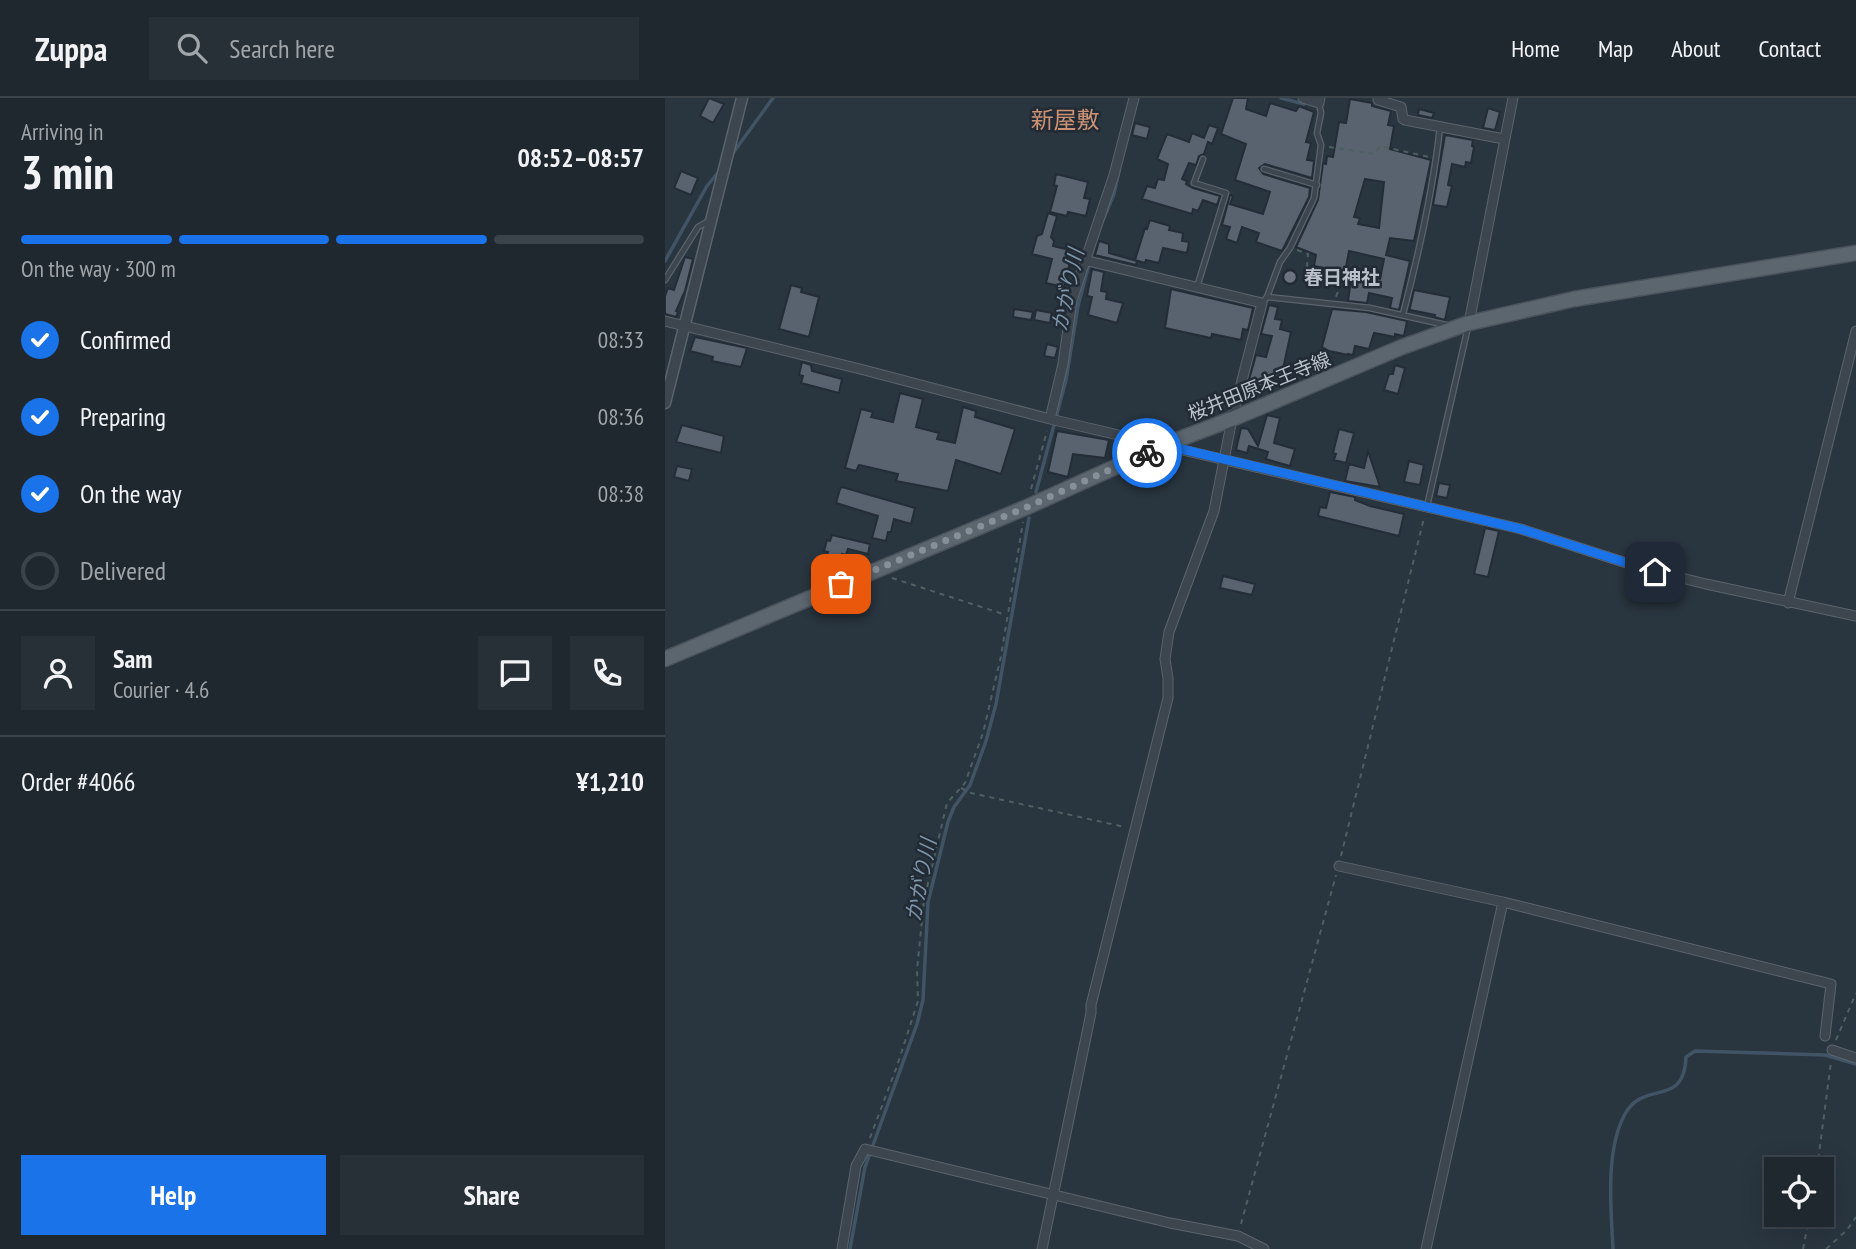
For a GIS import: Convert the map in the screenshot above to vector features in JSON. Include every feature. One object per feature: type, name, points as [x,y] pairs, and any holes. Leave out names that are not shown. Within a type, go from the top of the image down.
[{"type":"main road","name":"桜井田原本王寺線","points":[[665,659],[1027,507],[1164,445],[1462,325],[1574,299],[1856,253]]},
{"type":"street","points":[[665,403],[742,98]]},
{"type":"street","points":[[1050,419],[1063,363],[1072,300],[1114,175],[1134,98]]},
{"type":"street","points":[[1303,98],[1319,100]]},
{"type":"street","points":[[1462,325],[1513,98]]},
{"type":"street","points":[[1374,99],[1401,107],[1405,120],[1504,139]]},
{"type":"street","points":[[1042,1249],[1055,1195],[1091,1005],[1168,698],[1165,659],[1169,632],[1214,511],[1232,419],[1265,300],[1197,288],[1084,260]]},
{"type":"street","points":[[665,321],[1050,419],[1521,529],[1645,569],[1856,616]]},
{"type":"street","points":[[1788,603],[1856,331]]},
{"type":"street","points":[[1339,866],[1503,902],[1831,984],[1825,1036]]},
{"type":"street","points":[[1426,1249],[1503,902]]},
{"type":"street","points":[[1832,1050],[1856,1058]]},
{"type":"street","points":[[842,1249],[856,1166],[865,1150],[1170,1223],[1238,1236],[1263,1249]]},
{"type":"lane","points":[[1319,100],[1321,113],[1317,133],[1321,145],[1317,185],[1308,213],[1273,278],[1265,300],[1334,303],[1462,325],[1426,508]]},
{"type":"lane","points":[[1403,314],[1437,158],[1440,127]]},
{"type":"lane","points":[[1197,288],[1226,193],[1193,183],[1203,159]]},
{"type":"lane","points":[[1263,169],[1317,185]]},
{"type":"lane","points":[[665,280],[698,227],[711,220]]},
{"type":"path","points":[[1321,145],[1375,154],[1380,146],[1437,158]]},
{"type":"path","points":[[1290,248],[1308,254],[1307,266],[1344,275],[1334,303]]},
{"type":"path","points":[[865,1150],[916,1010],[921,914],[947,803],[965,783],[983,733],[1027,507],[1050,419]]},
{"type":"path","points":[[1238,1236],[1339,866],[1426,508]]},
{"type":"path","points":[[871,572],[1006,615]]},
{"type":"path","points":[[960,788],[1071,817],[1128,828],[1135,825]]},
{"type":"path","points":[[1832,1050],[1856,993]]},
{"type":"path","points":[[1819,1157],[1831,1062]]},
{"type":"path","points":[[1826,1249],[1847,1230],[1856,1217]]},
{"type":"path","points":[[1803,1249],[1807,1227]]},
{"type":"building","points":[[709,98],[724,104],[713,123],[700,116]]},
{"type":"building","points":[[1233,98],[1248,98],[1246,109],[1266,116],[1270,103],[1296,111],[1299,106],[1314,112],[1306,142],[1311,143],[1307,160],[1314,161],[1312,178],[1265,164],[1259,168],[1263,174],[1310,188],[1309,197],[1282,251],[1256,242],[1259,233],[1242,227],[1237,243],[1226,239],[1230,227],[1222,225],[1230,195],[1233,196],[1230,204],[1263,214],[1270,192],[1235,180],[1246,144],[1221,134]]},
{"type":"building","points":[[1350,99],[1372,103],[1372,106],[1391,111],[1388,125],[1394,126],[1390,149],[1431,160],[1414,241],[1390,238],[1386,255],[1410,261],[1399,310],[1390,308],[1392,298],[1369,293],[1367,303],[1348,301],[1351,280],[1375,283],[1376,278],[1380,279],[1384,259],[1349,251],[1345,272],[1314,266],[1316,255],[1296,247],[1318,200],[1323,163],[1326,164],[1327,156],[1333,157],[1339,122],[1346,123]],"holes":[[[1365,179],[1384,182],[1379,228],[1358,224],[1360,218],[1354,217]]]},
{"type":"building","points":[[1488,108],[1500,112],[1495,130],[1483,128]]},
{"type":"building","points":[[1419,109],[1434,113],[1432,118],[1418,115]]},
{"type":"building","points":[[1135,123],[1150,127],[1147,139],[1132,135]]},
{"type":"building","points":[[1209,125],[1218,128],[1212,144],[1208,142],[1196,165],[1189,163],[1182,179],[1193,188],[1220,196],[1217,205],[1203,200],[1198,211],[1193,209],[1192,214],[1142,199],[1147,186],[1155,188],[1158,179],[1164,180],[1168,164],[1157,159],[1167,134],[1189,142],[1192,133],[1204,138]]},
{"type":"building","points":[[1445,135],[1473,140],[1474,147],[1471,163],[1466,162],[1465,167],[1452,164],[1448,185],[1452,186],[1447,207],[1433,205]]},
{"type":"building","points":[[681,171],[698,178],[691,195],[674,188]]},
{"type":"building","points":[[1056,174],[1088,182],[1084,198],[1090,199],[1086,216],[1050,212],[1057,186],[1054,185]]},
{"type":"building","points":[[1048,213],[1057,216],[1051,237],[1053,246],[1078,252],[1074,264],[1070,262],[1064,287],[1046,283],[1052,259],[1032,254]]},
{"type":"building","points":[[1150,220],[1170,226],[1169,230],[1183,233],[1182,241],[1189,242],[1187,253],[1163,248],[1159,263],[1135,260]]},
{"type":"building","points":[[1099,241],[1109,244],[1109,253],[1137,261],[1136,265],[1095,255]]},
{"type":"building","points":[[685,257],[693,259],[676,317],[665,314],[665,296],[668,288],[674,290]]},
{"type":"building","points":[[1092,269],[1104,272],[1101,291],[1107,292],[1106,299],[1123,303],[1117,323],[1088,315],[1092,297],[1087,296]]},
{"type":"building","points":[[791,285],[802,288],[801,292],[819,297],[809,337],[779,329]]},
{"type":"building","points":[[1171,289],[1253,308],[1248,330],[1243,329],[1241,340],[1212,334],[1211,338],[1165,328]]},
{"type":"building","points":[[1414,290],[1450,297],[1445,320],[1434,317],[1435,315],[1410,310],[1409,312]]},
{"type":"building","points":[[1269,305],[1278,307],[1275,319],[1282,320],[1280,329],[1291,332],[1281,378],[1265,376],[1263,387],[1248,383],[1256,355],[1266,357],[1272,336],[1261,334]]},
{"type":"building","points":[[1014,309],[1033,312],[1031,320],[1013,317]]},
{"type":"building","points":[[1332,309],[1366,312],[1407,321],[1404,336],[1374,333],[1369,349],[1355,346],[1353,355],[1329,351],[1322,347]]},
{"type":"building","points":[[1036,310],[1052,313],[1050,323],[1034,320]]},
{"type":"building","points":[[695,337],[747,348],[741,367],[712,361],[713,357],[690,351]]},
{"type":"building","points":[[1047,344],[1058,347],[1055,358],[1044,356]]},
{"type":"building","points":[[802,362],[811,365],[812,371],[842,379],[839,393],[801,383],[803,376],[799,375]]},
{"type":"building","points":[[1395,365],[1405,368],[1398,394],[1384,390]]},
{"type":"building","points":[[900,393],[923,399],[916,427],[939,433],[937,439],[955,443],[963,407],[976,411],[975,417],[1015,429],[1001,474],[956,460],[948,491],[896,481],[898,474],[859,465],[856,471],[845,468],[861,409],[873,412],[871,417],[893,422]]},
{"type":"building","points":[[1267,415],[1280,418],[1274,443],[1295,449],[1290,466],[1266,459],[1268,452],[1249,446],[1247,453],[1236,450],[1241,428],[1248,429],[1258,446]]},
{"type":"building","points":[[682,425],[724,436],[721,453],[676,442]]},
{"type":"building","points":[[1339,429],[1354,433],[1346,463],[1334,460],[1336,454],[1333,453]]},
{"type":"building","points":[[1057,431],[1109,440],[1105,458],[1073,454],[1068,477],[1048,472]]},
{"type":"building","points":[[1368,451],[1380,487],[1345,481],[1349,464],[1364,468]]},
{"type":"building","points":[[1409,461],[1424,465],[1420,485],[1404,482]]},
{"type":"building","points":[[677,466],[692,469],[689,481],[674,477]]},
{"type":"building","points":[[1439,483],[1450,485],[1447,498],[1436,496]]},
{"type":"building","points":[[842,487],[915,508],[911,524],[894,519],[886,541],[872,538],[878,516],[836,503]]},
{"type":"building","points":[[1330,492],[1355,497],[1355,500],[1370,506],[1404,514],[1399,536],[1318,516],[1320,507],[1326,508]]},
{"type":"building","points":[[1485,528],[1499,531],[1488,577],[1474,574]]},
{"type":"building","points":[[832,535],[870,544],[868,554],[848,549],[846,555],[842,554],[840,562],[826,559],[828,552],[824,551],[827,540],[830,541]]},
{"type":"building","points":[[1223,576],[1255,584],[1252,595],[1220,588]]},
{"type":"waterway","points":[[733,153],[773,98]]},
{"type":"waterway","name":"かがり川","points":[[1281,98],[1304,104]]},
{"type":"waterway","points":[[665,261],[707,186],[720,170]]},
{"type":"waterway","name":"かがり川","points":[[1103,220],[1114,194],[1119,171]]},
{"type":"waterway","name":"かがり川","points":[[1036,492],[1066,380],[1078,306],[1089,264]]},
{"type":"waterway","name":"かがり川","points":[[850,1249],[865,1167],[917,1024],[923,1000],[928,902],[948,822],[954,807],[970,785],[996,704],[1029,518]]},
{"type":"waterway","points":[[1613,1249],[1611,1180],[1614,1145],[1619,1128],[1633,1104],[1642,1098],[1671,1089],[1678,1083],[1684,1073],[1686,1057],[1695,1051],[1825,1055],[1856,1064]]},
{"type":"way so far","points":[[841,584],[1027,507],[1147,453]]},
{"type":"place","name":"春日神社","points":[[1290,277]]},
{"type":"district","name":"新屋敷","points":[[1065,120]]},
{"type":"route","points":[[1147,453],[1164,445],[1521,529],[1655,572]]}]
